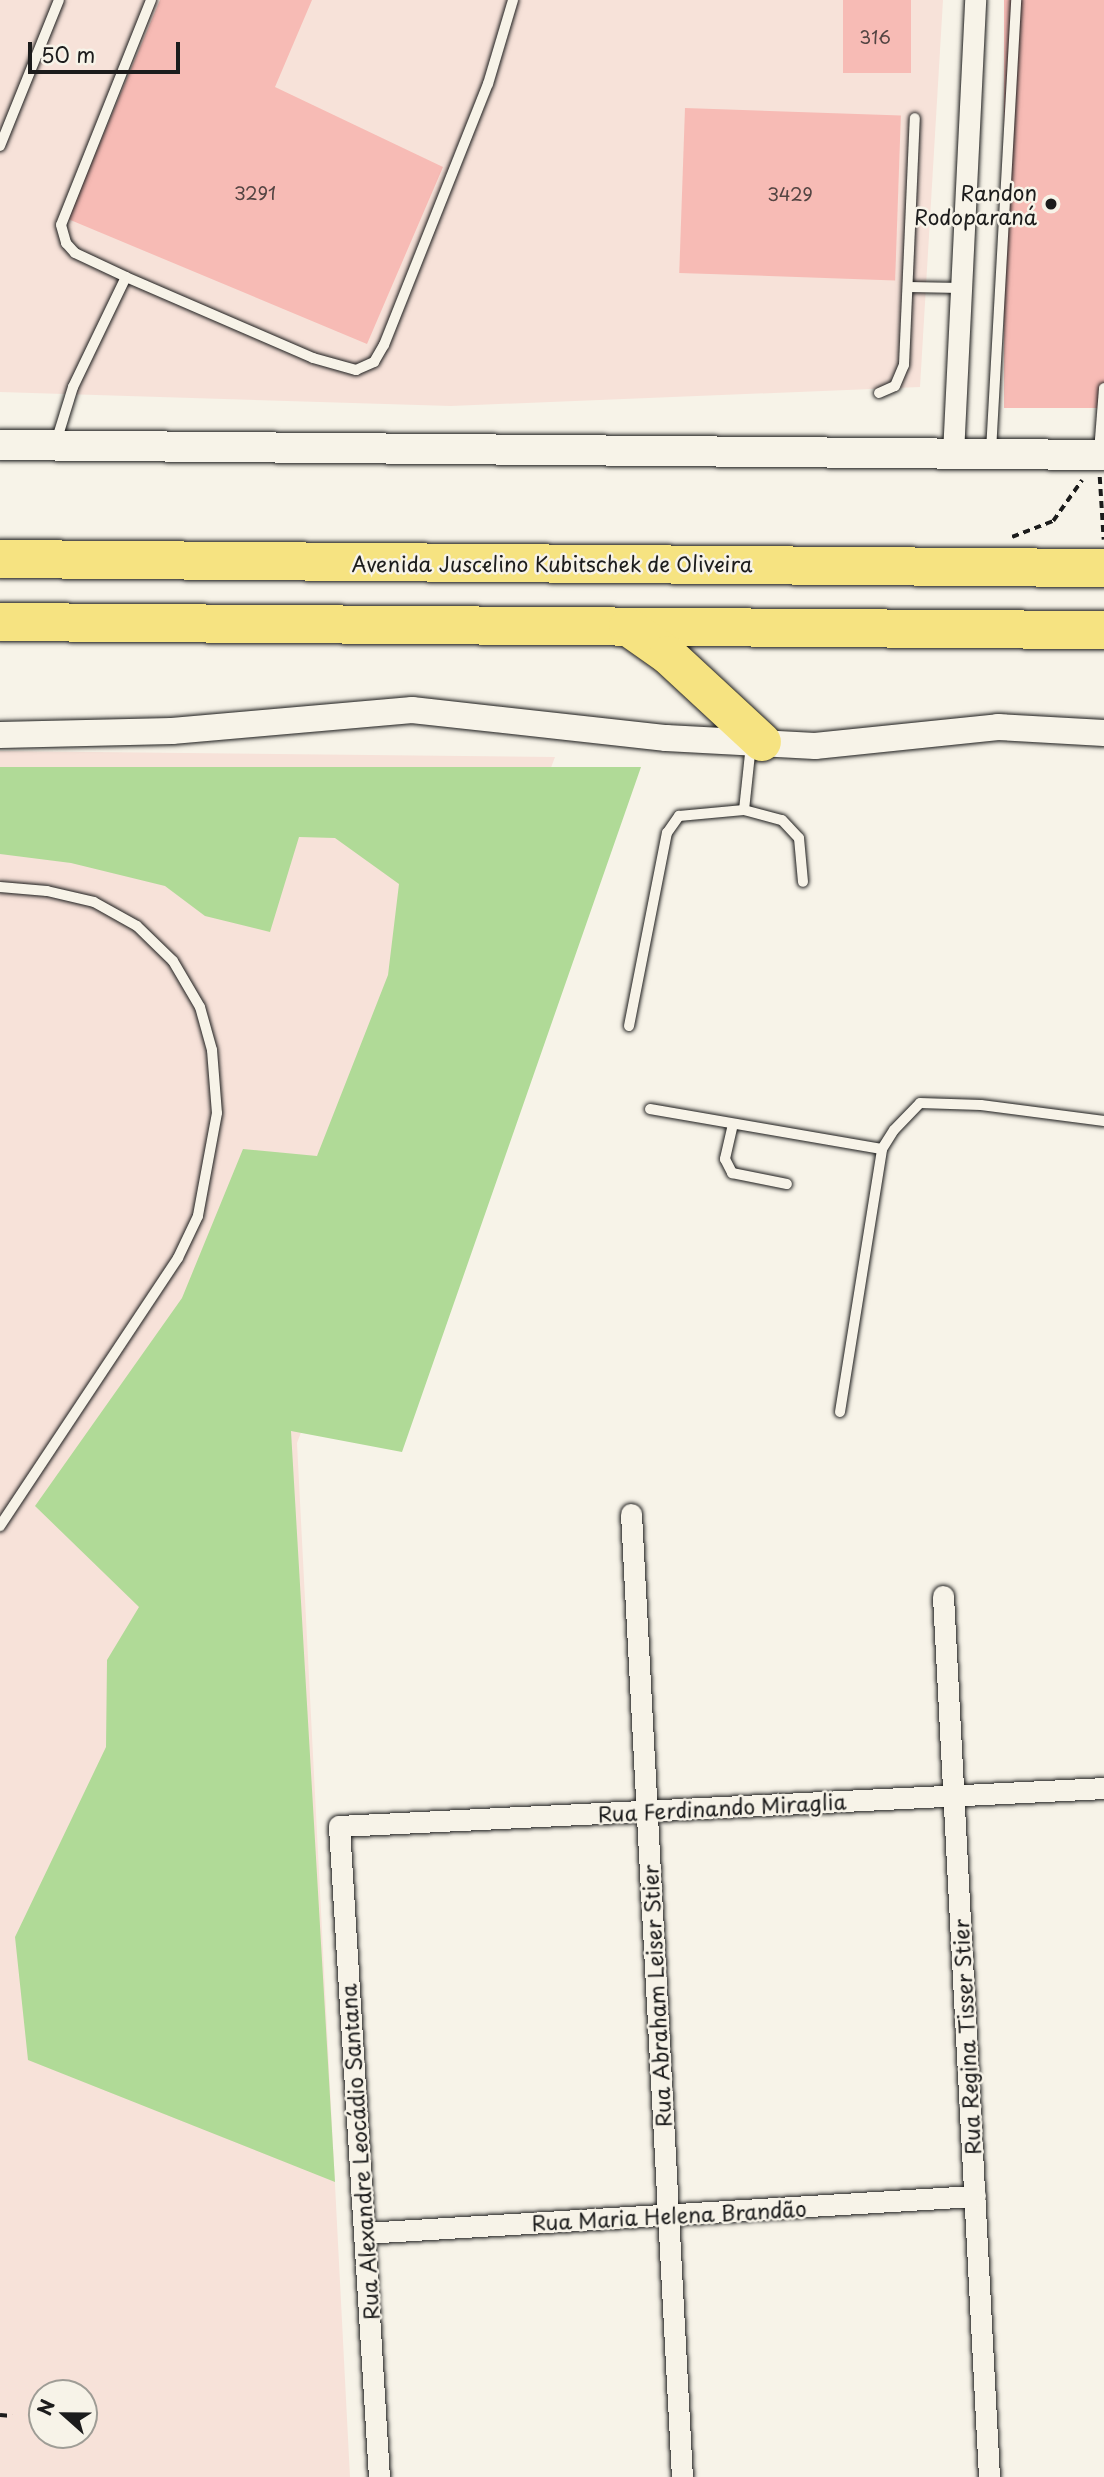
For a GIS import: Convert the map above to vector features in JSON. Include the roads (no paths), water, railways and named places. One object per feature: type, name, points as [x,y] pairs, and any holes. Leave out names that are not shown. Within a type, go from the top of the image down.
[{"type":"highway","name":"Avenida Juscelino Kubitschek de Oliveira","points":[[0,559],[1104,568]]},
{"type":"highway","points":[[0,622],[1104,630]]},
{"type":"highway","points":[[628,627],[668,655],[757,742]]},
{"type":"main road","points":[[0,444],[1102,455]]},
{"type":"street","points":[[953,454],[975,0]]},
{"type":"street","points":[[0,735],[172,731],[412,710],[666,738],[815,746],[998,727],[1104,733]]},
{"type":"street","name":"Rua Abraham Leiser Stier","points":[[631,1514],[682,2477]]},
{"type":"street","name":"Rua Regina Tisser Stier","points":[[943,1596],[989,2477]]},
{"type":"street","name":"Rua Ferdinando Miraglia","points":[[339,1826],[1104,1788]]},
{"type":"street","name":"Rua Alexandre Leocádio Santana","points":[[339,1826],[379,2477]]},
{"type":"street","name":"Rua Maria Helena Brandão","points":[[364,2233],[975,2196]]},
{"type":"lane","points":[[0,146],[59,0]]},
{"type":"lane","points":[[150,0],[61,225],[66,243],[75,253],[126,277],[313,359],[356,370],[374,362],[488,84],[513,0]]},
{"type":"lane","points":[[991,454],[1016,0]]},
{"type":"lane","points":[[880,393],[895,386],[902,376],[915,118]]},
{"type":"lane","points":[[54,445],[73,387],[126,277]]},
{"type":"lane","points":[[908,287],[961,288]]},
{"type":"lane","points":[[1102,455],[1104,388]]},
{"type":"lane","points":[[744,810],[757,742]]},
{"type":"lane","points":[[629,1026],[667,833],[678,816],[744,810],[782,820],[799,838],[803,882]]},
{"type":"lane","points":[[0,887],[47,891],[94,902],[137,926],[173,961],[200,1007],[206,1028],[217,1113],[198,1216],[178,1258],[0,1526]]},
{"type":"lane","points":[[839,1412],[882,1149],[920,1103],[981,1105],[1104,1121]]},
{"type":"lane","points":[[650,1109],[882,1149]]},
{"type":"lane","points":[[733,1124],[725,1159],[732,1172],[788,1184]]},
{"type":"place","name":"Randon Rodoparaná","points":[[1051,204]]}]
